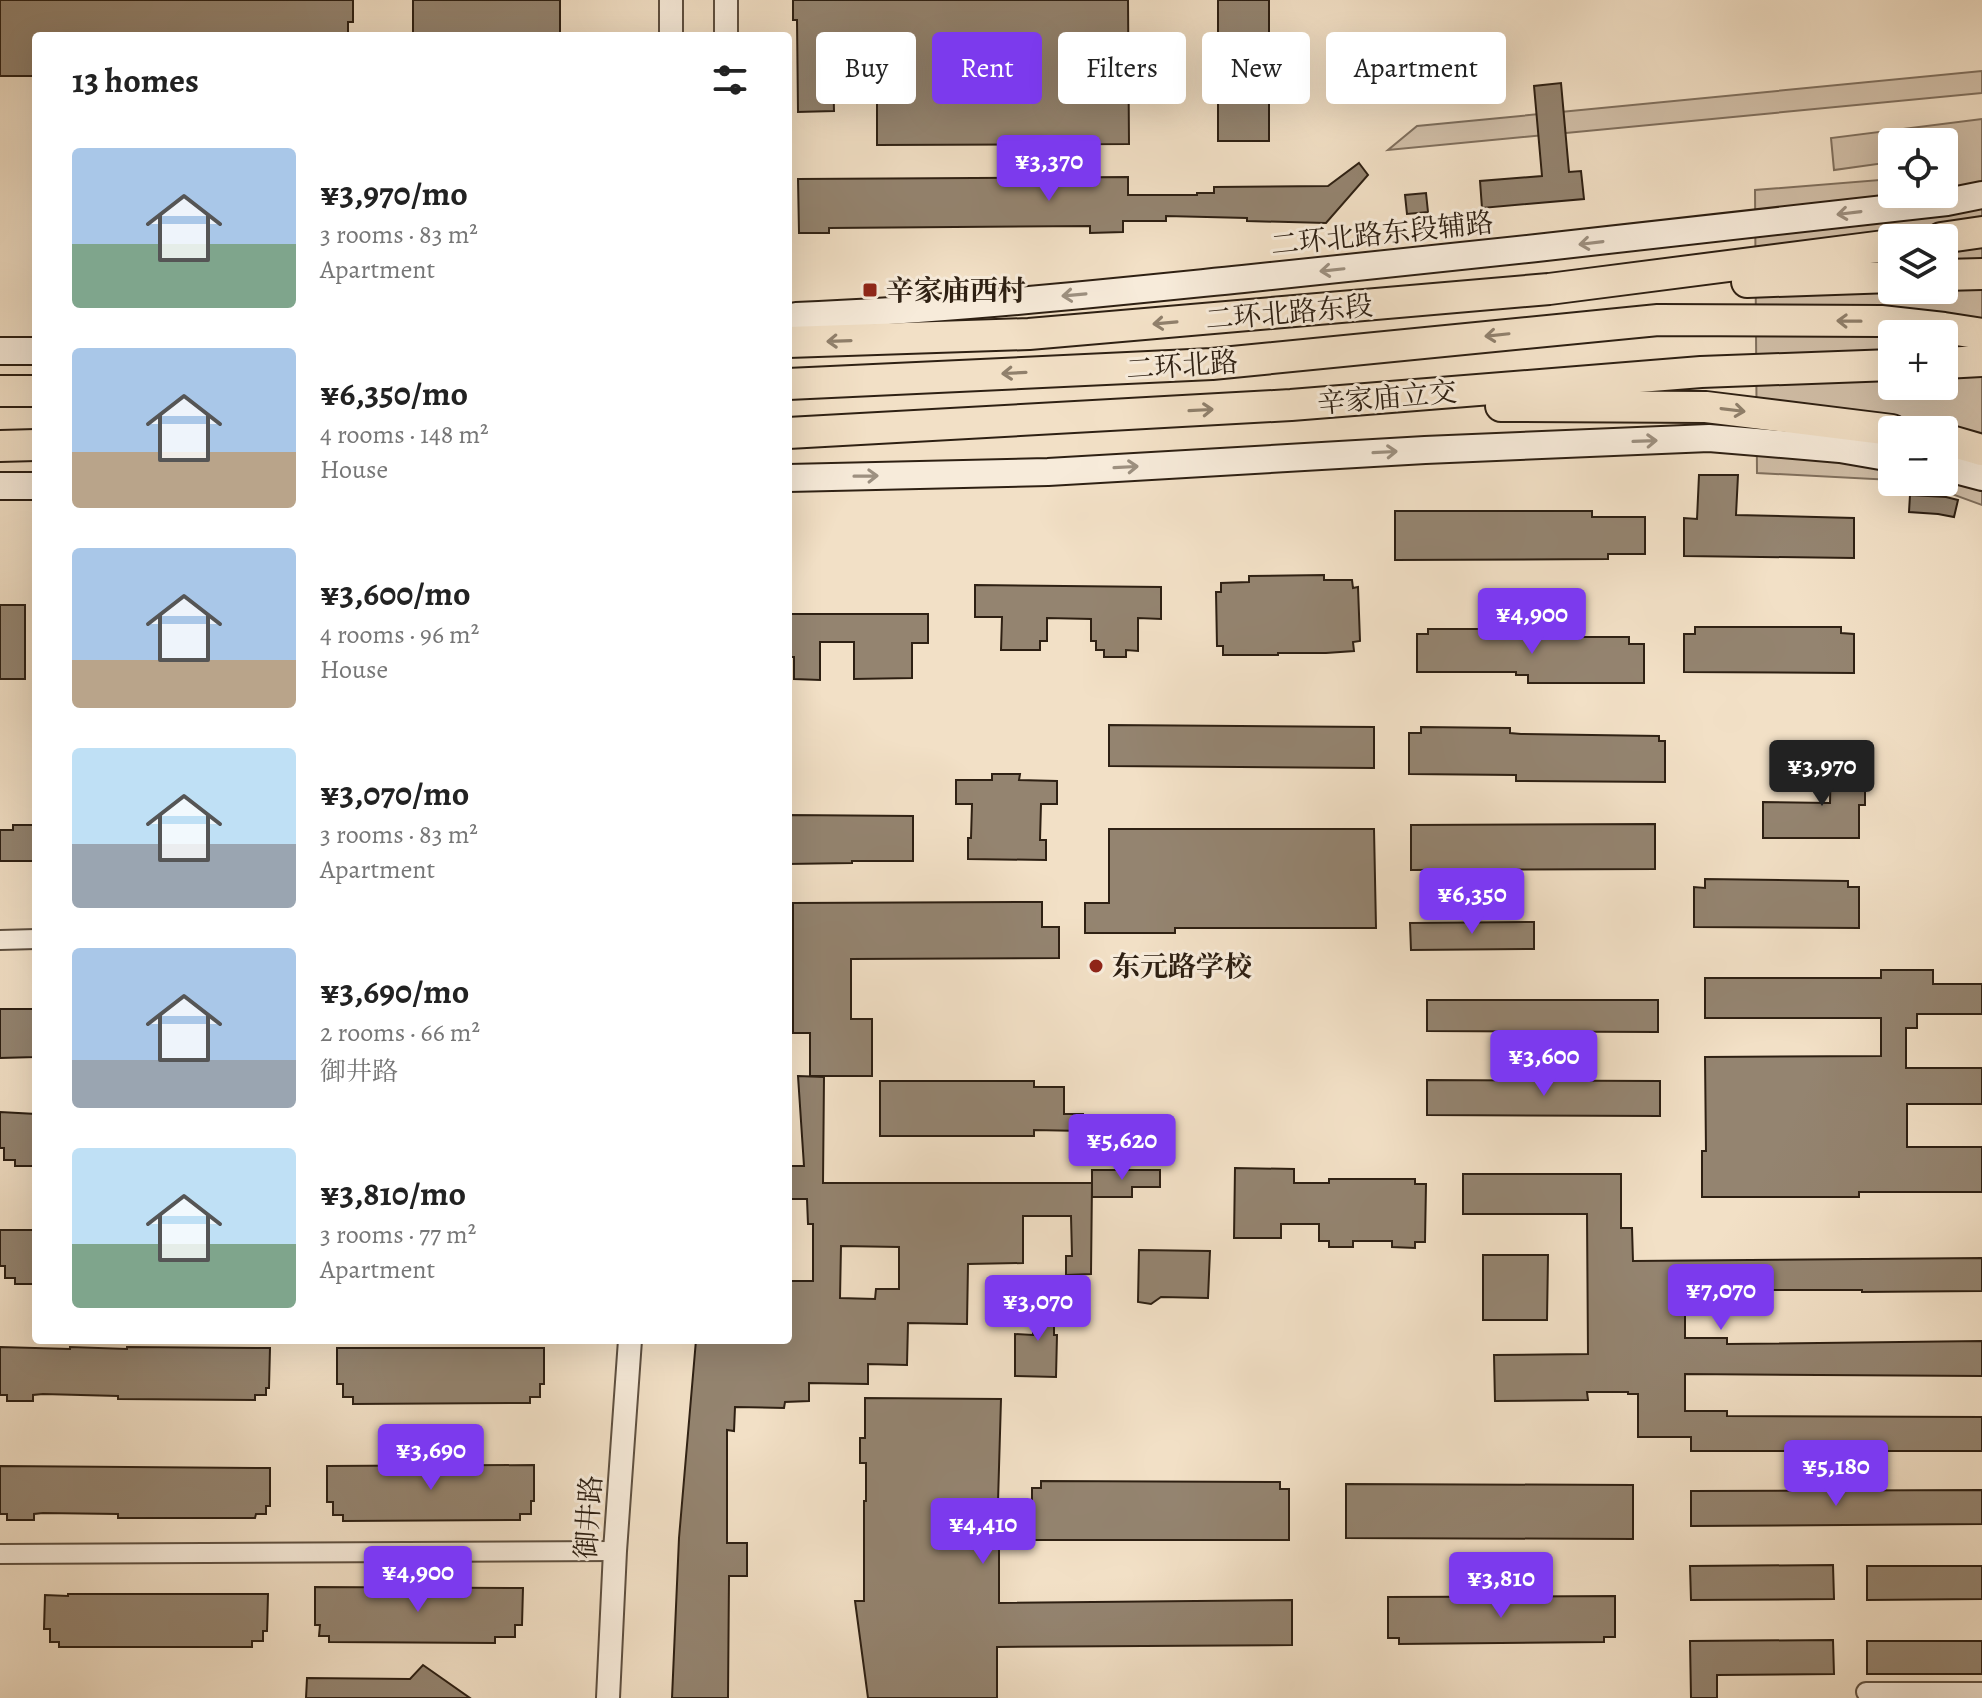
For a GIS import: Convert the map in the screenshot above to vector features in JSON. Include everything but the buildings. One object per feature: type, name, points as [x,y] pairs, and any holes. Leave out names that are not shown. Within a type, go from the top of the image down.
[{"type":"highway","points":[[1958,236],[1982,232]]},
{"type":"highway","points":[[1549,289],[1878,247]]},
{"type":"highway","points":[[1958,275],[1982,274]]},
{"type":"highway","points":[[1549,289],[1878,277]]},
{"type":"highway","name":"二环北路东段","points":[[1029,334],[1549,289]]},
{"type":"highway","name":"二环北路","points":[[792,384],[1212,364],[1658,320],[1881,321],[1982,334]]},
{"type":"highway","points":[[792,342],[1029,334]]},
{"type":"highway","points":[[792,371],[1029,334]]},
{"type":"highway","points":[[1958,362],[1982,361]]},
{"type":"highway","name":"辛家庙立交","points":[[1291,405],[1701,372],[1878,366]]},
{"type":"highway","points":[[0,391],[32,391]]},
{"type":"highway","name":"二环北路","points":[[792,433],[1291,405]]},
{"type":"highway","name":"辛家庙立交","points":[[1291,405],[1706,407],[1878,428]]},
{"type":"highway","points":[[1958,443],[1982,450]]},
{"type":"highway","points":[[0,446],[32,445]]},
{"type":"main road","name":"二环北路东段辅路","points":[[792,318],[1173,286],[1532,250],[1947,202],[1982,195]]},
{"type":"main road","points":[[0,351],[32,351]]},
{"type":"main road","points":[[792,478],[1048,472],[1409,451],[1709,438],[1840,449],[1878,456]]},
{"type":"main road","points":[[1958,471],[1982,477]]},
{"type":"main road","points":[[0,486],[32,486]]},
{"type":"street","points":[[671,0],[671,32]]},
{"type":"street","points":[[726,0],[726,32]]},
{"type":"street","points":[[0,940],[32,939]]},
{"type":"street","name":"御井路","points":[[608,1698],[630,1344]]},
{"type":"street","points":[[0,1554],[615,1551]]},
{"type":"street","points":[[1866,1692],[1982,1692]]},
{"type":"shaded area","points":[[1982,71],[1982,93],[1388,150],[1417,126]]},
{"type":"shaded area","points":[[1982,119],[1982,505],[1957,496],[1958,416],[1878,416],[1878,479],[1757,473],[1755,190],[1878,180],[1878,208],[1958,208],[1958,128],[1910,128]]},
{"type":"shaded area","points":[[1878,132],[1878,164],[1834,170],[1831,138]]},
{"type":"place","name":"辛家庙西村","points":[[870,290]]},
{"type":"place","name":"东元路学校","points":[[1096,966]]}]
